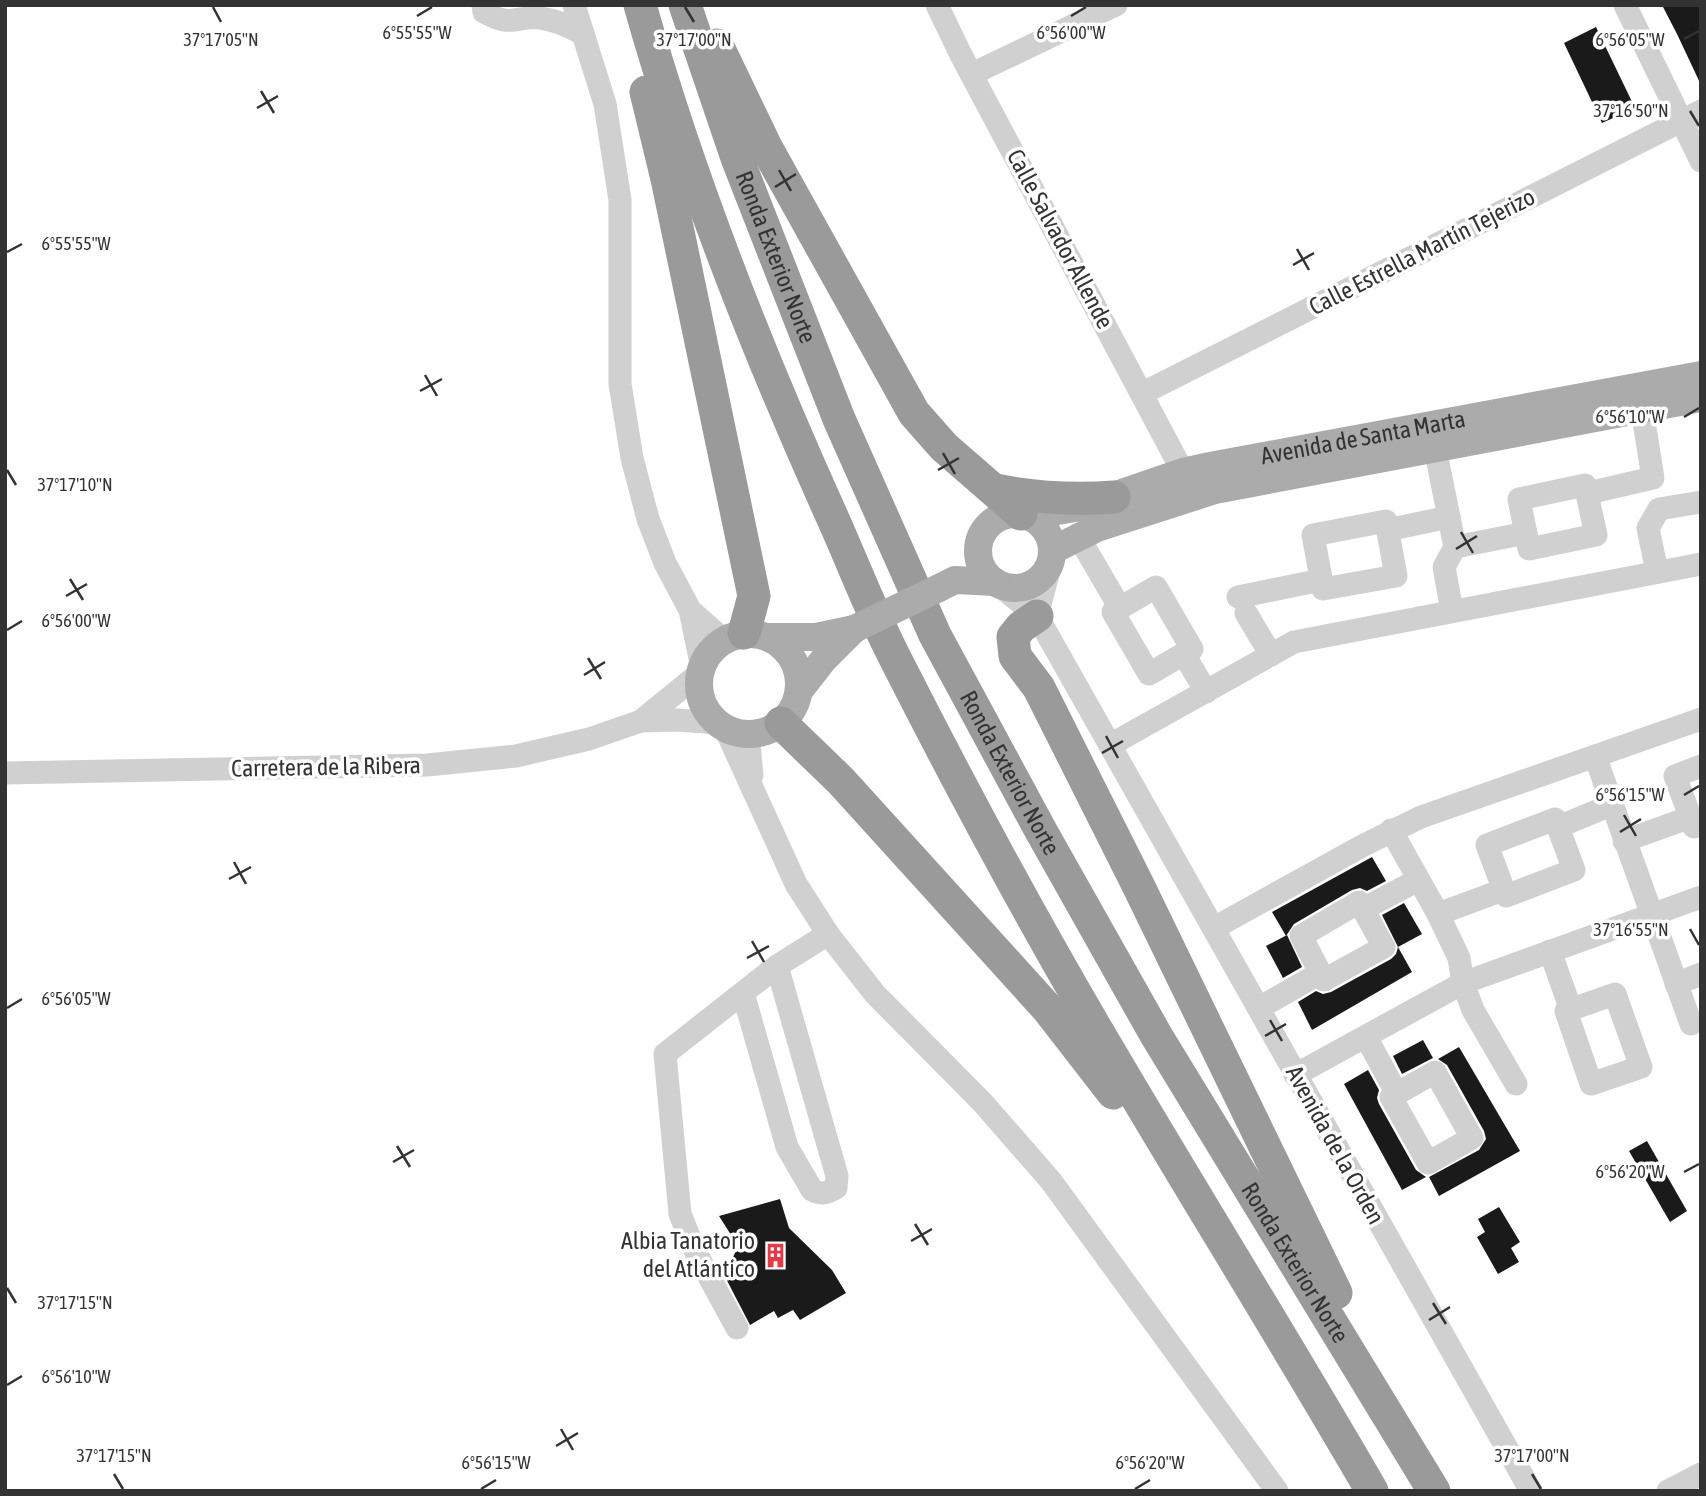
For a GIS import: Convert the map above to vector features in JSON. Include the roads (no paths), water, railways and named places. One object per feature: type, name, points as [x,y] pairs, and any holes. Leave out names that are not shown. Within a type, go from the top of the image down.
[{"type":"highway","points":[[623,5],[667,179],[754,596],[745,637]]},
{"type":"highway","name":"Ronda Exterior Norte","points":[[640,5],[693,171],[741,302],[795,435],[892,654],[987,834],[1101,1037],[1372,1491]]},
{"type":"highway","name":"Ronda Exterior Norte","points":[[685,5],[737,158],[834,407],[935,635],[1041,831],[1156,1034],[1429,1481]]},
{"type":"highway","points":[[704,5],[716,42],[766,146],[914,413],[944,447],[1025,515]]},
{"type":"highway","points":[[993,489],[1037,498],[1075,500],[1114,497]]},
{"type":"highway","points":[[1037,615],[1021,626],[1013,637],[1015,656],[1039,688],[1138,885],[1429,1481]]},
{"type":"highway","points":[[781,723],[841,781],[1046,1008],[1107,1083],[1166,1176],[1271,1322]]},
{"type":"main road","name":"Avenida de Santa Marta","points":[[1025,515],[1081,507],[1184,472],[1701,375]]},
{"type":"main road","name":"Avenida de Santa Marta","points":[[1051,558],[1078,537],[1154,508],[1214,490],[1701,398]]},
{"type":"main road","points":[[947,584],[998,584],[1013,589],[1027,587],[1041,579],[1051,558],[1050,536],[1041,524],[1025,515],[1005,515],[991,523],[981,535],[978,551],[981,567],[998,584]]},
{"type":"main road","points":[[745,637],[782,645],[793,658],[798,674],[799,691],[796,703],[781,723],[771,730],[730,728],[709,713],[702,701],[699,687],[701,671],[713,649],[745,637],[816,637],[854,629],[947,584],[978,551]]},
{"type":"main road","points":[[799,691],[854,629]]},
{"type":"street","points":[[483,5],[484,12],[502,22],[538,18],[563,23],[583,34]]},
{"type":"street","points":[[575,5],[605,104],[620,200],[620,384],[632,458],[648,519],[665,563],[690,610],[701,671],[641,721]]},
{"type":"street","name":"Calle Salvador Allende","points":[[937,5],[1184,472]]},
{"type":"street","points":[[972,74],[1116,5]]},
{"type":"street","points":[[1625,5],[1691,116],[1701,161]]},
{"type":"street","name":"Calle Estrella Martín Tejerizo","points":[[1143,393],[1691,116]]},
{"type":"street","points":[[1588,493],[1653,478],[1642,410]]},
{"type":"street","points":[[1435,448],[1455,547],[1444,567],[1452,611]]},
{"type":"street","points":[[1585,485],[1596,535],[1529,549],[1526,533],[1519,499],[1585,485]]},
{"type":"street","points":[[1657,572],[1648,528],[1659,509],[1701,502]]},
{"type":"street","points":[[1388,530],[1449,517]]},
{"type":"street","points":[[1385,521],[1396,576],[1323,589],[1321,580],[1313,535],[1385,521]]},
{"type":"street","points":[[1455,547],[1526,533]]},
{"type":"street","points":[[1078,537],[1120,608]]},
{"type":"street","points":[[1037,615],[1051,558]]},
{"type":"street","points":[[1110,745],[1294,642],[1701,564]]},
{"type":"street","points":[[1271,655],[1242,605],[1321,580]]},
{"type":"street","name":"Avenida de la Orden","points":[[998,584],[1037,615],[1531,1491]]},
{"type":"street","points":[[1156,587],[1192,649],[1149,674],[1113,612],[1120,608],[1156,587]]},
{"type":"street","points":[[690,610],[745,637]]},
{"type":"street","points":[[1184,654],[1206,692]]},
{"type":"street","points":[[1214,929],[1391,830],[1421,817],[1701,719]]},
{"type":"street","points":[[641,721],[677,720],[730,728],[796,884],[828,934],[875,994],[983,1103],[1051,1181],[1277,1491]]},
{"type":"street","name":"Carretera de la Ribera","points":[[5,773],[427,765],[516,756],[589,739],[641,721]]},
{"type":"street","points":[[1595,756],[1691,1024]]},
{"type":"street","points":[[1624,841],[1696,821],[1675,776],[1701,766]]},
{"type":"street","points":[[1558,827],[1611,805]]},
{"type":"street","points":[[1555,819],[1574,870],[1506,896],[1503,890],[1487,845],[1555,819]]},
{"type":"street","points":[[1391,830],[1459,958],[1463,983],[1473,1010],[1516,1084]]},
{"type":"street","points":[[1363,909],[1418,880]]},
{"type":"street","points":[[1438,914],[1503,890]]},
{"type":"street","points":[[1296,1075],[1463,983],[1701,897]]},
{"type":"street","points":[[1359,902],[1384,947],[1324,980],[1320,972],[1301,936],[1359,902]]},
{"type":"street","points":[[737,1328],[695,1251],[680,1214],[665,1054],[777,966],[828,934]]},
{"type":"street","points":[[1550,951],[1571,1010]]},
{"type":"street","points":[[743,993],[787,1147],[812,1191],[819,1194],[828,1192],[836,1188],[837,1176],[777,966]]},
{"type":"street","points":[[1259,1008],[1320,972]]},
{"type":"street","points":[[1676,984],[1701,974]]},
{"type":"street","points":[[1366,1037],[1397,1094]]},
{"type":"street","points":[[1671,1490],[1701,1474]]},
{"type":"place","name":"Albia Tanatorio del Atlántico","points":[[775,1255]]}]
